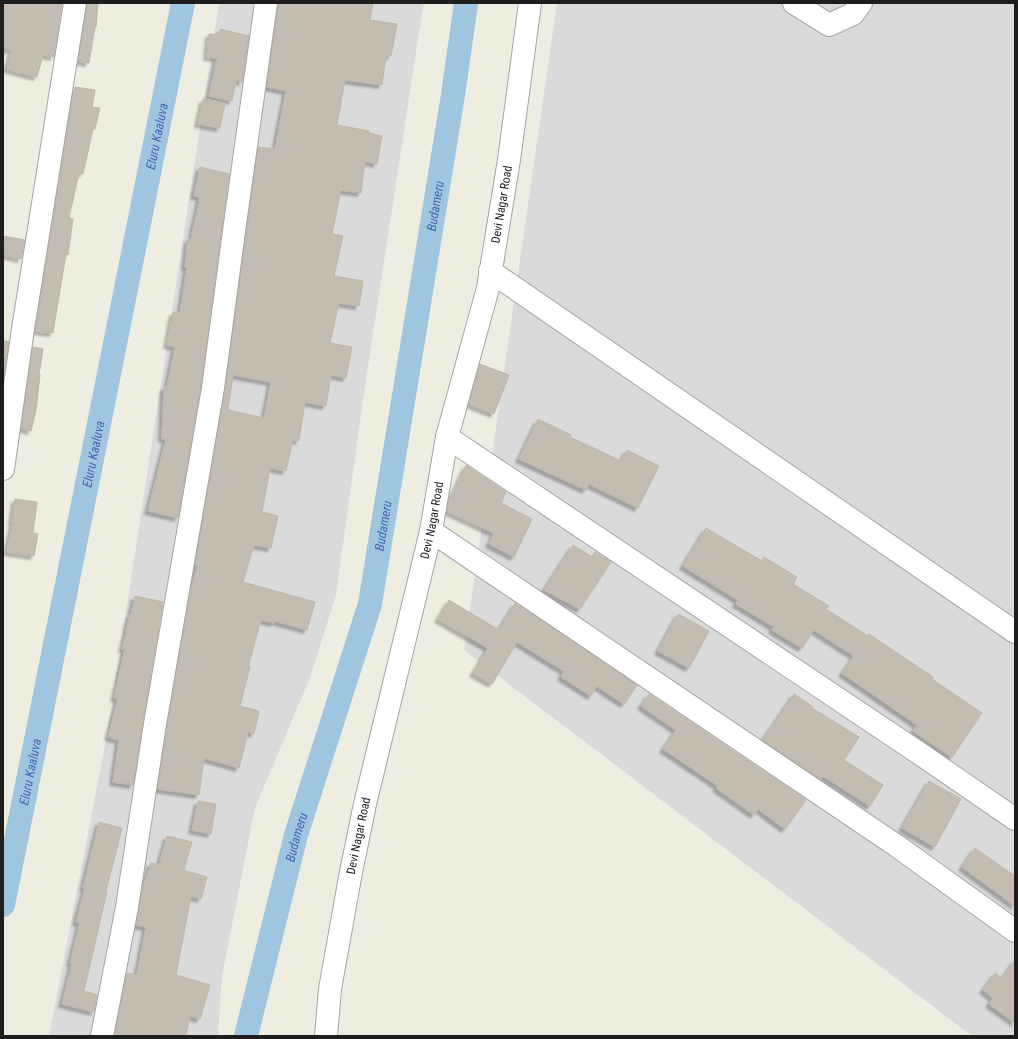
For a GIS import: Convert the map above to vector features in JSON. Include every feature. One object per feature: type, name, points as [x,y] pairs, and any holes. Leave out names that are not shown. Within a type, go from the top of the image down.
[{"type":"street","points":[[3,469],[24,322],[75,3]]},
{"type":"street","points":[[102,1036],[127,907],[155,724],[213,388],[266,3]]},
{"type":"street","name":"Devi Nagar Road","points":[[326,1036],[330,989],[365,804],[431,531],[447,437],[488,288],[509,160],[530,3]]},
{"type":"street","points":[[794,3],[829,25],[853,14],[861,3]]},
{"type":"street","points":[[490,272],[1015,632]]},
{"type":"street","points":[[447,437],[903,742],[1015,819]]},
{"type":"street","points":[[431,531],[897,846],[1015,931]]},
{"type":"shaded area","points":[[219,3],[424,3],[363,400],[336,595],[310,678],[255,808],[222,976],[218,1036],[49,1036],[109,724]]},
{"type":"shaded area","points":[[557,3],[1015,3],[1015,1036],[972,1036],[464,650]]},
{"type":"building","points":[[3,3],[62,3],[54,57],[43,55],[37,77],[7,69],[12,50],[3,48]]},
{"type":"building","points":[[87,3],[98,3],[96,27],[89,63],[78,61]]},
{"type":"building","points":[[278,3],[373,3],[370,20],[397,24],[391,56],[386,55],[382,85],[345,80],[337,125],[369,131],[369,133],[382,136],[377,164],[365,161],[361,193],[341,190],[332,234],[343,236],[334,276],[363,281],[359,306],[339,303],[330,343],[352,347],[346,378],[331,375],[326,406],[305,402],[299,441],[293,440],[286,471],[270,468],[262,512],[278,516],[271,548],[254,545],[243,582],[315,602],[307,630],[275,621],[274,623],[261,620],[248,667],[250,667],[240,706],[259,711],[254,734],[248,732],[239,768],[204,758],[199,795],[158,789],[167,726],[190,593],[198,565],[195,565],[225,390],[258,147],[275,149],[286,91],[267,87]],"holes":[[[233,375],[271,382],[264,418],[228,410]]]},
{"type":"building","points":[[220,29],[249,36],[242,82],[236,80],[232,101],[209,96],[217,58],[207,57],[209,34],[220,34]]},
{"type":"building","points":[[75,87],[95,90],[92,107],[100,108],[95,129],[93,129],[83,174],[79,173],[69,218],[73,219],[68,255],[66,254],[53,333],[35,331]]},
{"type":"building","points":[[203,99],[225,103],[220,128],[198,124]]},
{"type":"building","points":[[200,167],[229,174],[201,386],[178,518],[148,511],[166,439],[162,439],[164,387],[167,387],[175,347],[167,345],[173,312],[180,313],[187,267],[185,267],[188,239],[191,239],[200,197],[194,196]]},
{"type":"building","points":[[3,236],[25,240],[21,259],[3,255]]},
{"type":"building","points":[[3,340],[9,342],[3,381]]},
{"type":"building","points":[[33,347],[43,349],[36,410],[31,431],[21,428]]},
{"type":"building","points":[[480,364],[509,375],[494,414],[469,404]]},
{"type":"building","points":[[538,419],[571,435],[570,437],[621,461],[627,450],[659,466],[638,508],[589,484],[586,490],[519,459]]},
{"type":"building","points":[[466,465],[506,492],[501,503],[532,519],[514,557],[489,544],[494,533],[447,511],[449,502]]},
{"type":"building","points":[[15,499],[37,502],[33,533],[38,534],[34,556],[7,552],[13,522]]},
{"type":"building","points":[[706,528],[762,561],[764,557],[797,577],[793,584],[829,606],[826,609],[868,636],[869,634],[933,677],[932,679],[982,713],[952,757],[913,731],[917,725],[842,673],[854,656],[814,630],[802,648],[772,630],[774,627],[736,604],[738,600],[683,566]]},
{"type":"building","points":[[573,545],[592,557],[595,552],[611,562],[580,609],[544,590]]},
{"type":"building","points":[[135,596],[163,602],[133,785],[113,782],[119,740],[108,737],[118,699],[114,698],[125,649],[122,649]]},
{"type":"building","points":[[449,600],[499,630],[515,603],[637,685],[624,704],[597,686],[591,696],[561,677],[564,671],[517,642],[492,684],[473,673],[488,648],[438,619]]},
{"type":"building","points":[[678,614],[709,631],[689,668],[658,651]]},
{"type":"building","points":[[649,694],[806,800],[785,829],[758,809],[754,815],[716,788],[718,786],[663,749],[676,730],[641,706]]},
{"type":"building","points":[[794,694],[813,707],[812,708],[859,737],[844,760],[883,785],[870,806],[823,776],[821,779],[763,740]]},
{"type":"building","points":[[929,781],[961,799],[935,847],[902,828]]},
{"type":"building","points":[[198,801],[216,804],[211,834],[192,830]]},
{"type":"building","points":[[99,822],[122,828],[106,891],[84,991],[97,995],[94,1012],[62,1004],[80,923],[76,922]]},
{"type":"building","points":[[167,836],[192,842],[184,870],[207,877],[201,899],[191,896],[176,975],[210,985],[200,1019],[190,1016],[186,1036],[115,1036],[127,973],[137,975],[146,927],[136,925],[142,890],[151,863],[159,865]]},
{"type":"building","points":[[975,848],[1015,876],[1015,906],[962,867]]},
{"type":"building","points":[[1015,960],[1015,1023],[989,1004],[993,998],[983,990],[995,973],[1002,978]]},
{"type":"waterway","name":"Eluru Kaaluva","points":[[3,905],[183,3]]},
{"type":"waterway","name":"Budameru","points":[[246,1036],[296,835],[370,604],[453,95],[466,3]]}]
